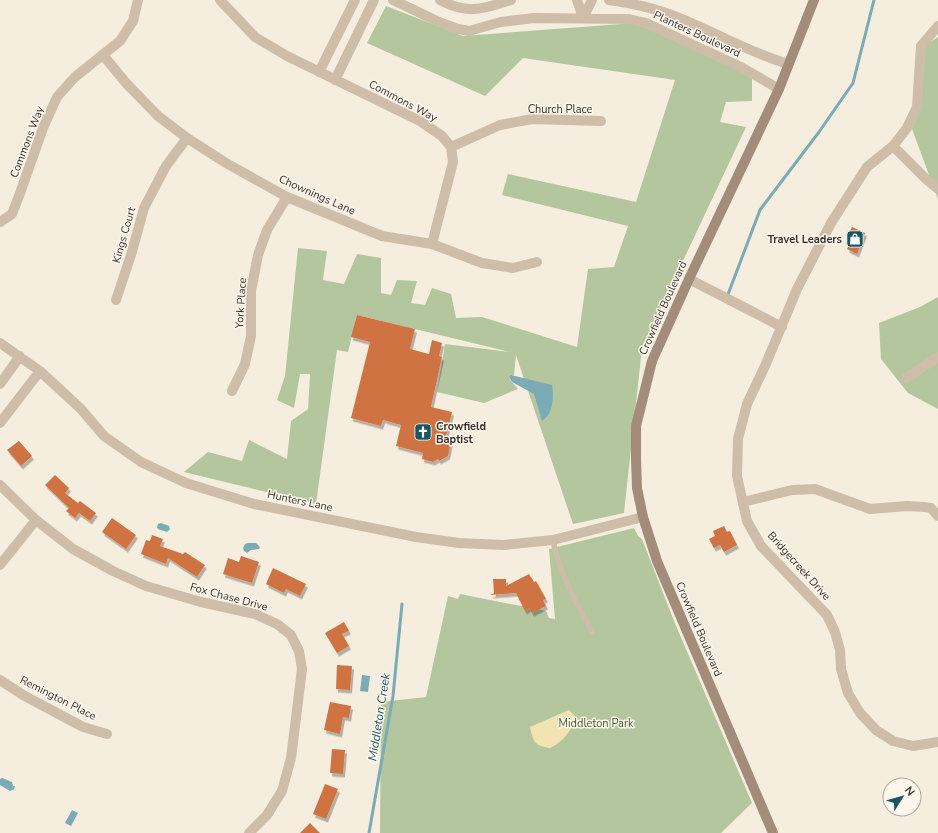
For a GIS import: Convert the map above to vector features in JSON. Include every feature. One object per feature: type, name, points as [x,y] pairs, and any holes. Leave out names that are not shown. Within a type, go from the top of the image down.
[{"type":"main road","name":"Crowfield Boulevard","points":[[773,833],[657,561],[643,517],[637,488],[636,426],[652,361],[779,89],[814,0]]},
{"type":"main road","name":"Crowfield Boulevard","points":[[767,816],[778,833]]},
{"type":"street","name":"Commons Way","points":[[0,222],[12,214],[20,196],[43,128],[57,97],[75,77],[120,41],[133,21],[138,0]]},
{"type":"street","name":"Commons Way","points":[[220,0],[255,37],[287,56],[420,121],[442,136],[451,147]]},
{"type":"street","points":[[319,72],[355,0]]},
{"type":"street","points":[[335,80],[374,0]]},
{"type":"street","name":"Planters Boulevard","points":[[393,0],[439,22],[458,29],[469,31],[501,22],[534,18],[629,19],[646,24],[741,67],[779,89]]},
{"type":"street","points":[[440,0],[460,9],[469,10],[480,9],[511,0]]},
{"type":"street","points":[[577,0],[583,18]]},
{"type":"street","points":[[583,18],[592,0]]},
{"type":"street","name":"Planters Boulevard","points":[[609,0],[630,3],[670,14],[768,58],[788,64]]},
{"type":"street","name":"Bridgecreek Drive","points":[[938,26],[921,46],[917,107],[907,128],[893,146],[867,167],[831,223],[797,289],[782,327],[747,404],[738,440],[737,476],[747,521],[761,546],[827,615],[840,650],[840,669],[848,694],[860,713],[876,730],[893,741],[913,746],[938,742]]},
{"type":"street","name":"Chownings Lane","points":[[103,55],[126,83],[158,116],[187,138],[226,163],[287,197],[382,236],[432,244],[482,262],[513,268],[537,262]]},
{"type":"street","name":"Church Place","points":[[451,147],[500,125],[532,119],[601,121]]},
{"type":"street","name":"Kings Court","points":[[116,300],[131,255],[144,208],[166,166],[187,138]]},
{"type":"street","points":[[893,146],[938,189]]},
{"type":"street","points":[[432,244],[453,162],[451,147]]},
{"type":"street","name":"York Place","points":[[232,392],[245,364],[250,336],[251,291],[258,254],[267,230],[287,197]]},
{"type":"street","points":[[689,279],[782,327]]},
{"type":"street","name":"Hunters Lane","points":[[0,343],[40,371],[81,409],[104,436],[140,462],[186,483],[254,504],[416,537],[459,543],[504,545],[553,540],[643,517]]},
{"type":"street","points":[[0,384],[20,356]]},
{"type":"street","points":[[906,378],[938,357]]},
{"type":"street","points":[[0,423],[40,371]]},
{"type":"street","name":"Fox Chase Drive","points":[[0,485],[36,520],[73,550],[146,586],[201,602],[255,614],[278,624],[291,635],[299,651],[302,669],[291,758],[282,791],[266,815],[249,833]]},
{"type":"street","points":[[743,502],[792,490],[815,489],[870,509],[924,506],[931,508],[938,516]]},
{"type":"street","points":[[0,565],[36,520]]},
{"type":"street","name":"Remington Place","points":[[0,680],[23,695],[83,727],[107,734]]},
{"type":"lane","points":[[553,540],[559,565],[592,632]]},
{"type":"green space","points":[[386,6],[463,36],[635,23],[752,76],[752,101],[726,102],[720,122],[746,127],[642,348],[624,513],[573,524],[516,355],[514,375],[509,377],[518,389],[484,403],[437,392],[445,344],[510,352],[357,315],[348,352],[337,350],[316,504],[184,472],[208,452],[242,461],[249,440],[287,459],[291,421],[308,409],[310,374],[300,374],[294,408],[277,400],[285,376],[298,248],[327,251],[323,280],[344,284],[357,254],[381,258],[381,293],[391,295],[397,280],[417,281],[411,303],[425,305],[432,288],[451,294],[456,318],[482,317],[577,347],[588,269],[614,267],[628,226],[502,195],[508,174],[636,202],[675,80],[523,58],[485,96],[367,43]]},
{"type":"green space","points":[[938,37],[938,199],[912,129],[924,46]]},
{"type":"green space","points":[[938,297],[938,409],[908,393],[881,359],[879,323],[920,307]]},
{"type":"green space","name":"Middleton Park","points":[[634,528],[638,536],[642,539],[674,621],[752,803],[721,833],[380,833],[381,702],[426,697],[448,596],[458,599],[460,594],[546,611],[549,618],[555,619],[549,549]]},
{"type":"sand","points":[[569,710],[576,717],[572,727],[563,739],[555,746],[550,748],[541,746],[534,740],[530,727]]},
{"type":"water","points":[[511,375],[552,385],[553,396],[551,407],[549,414],[542,421],[534,394],[512,382],[509,377]]},
{"type":"water","points":[[161,523],[169,526],[170,529],[167,532],[158,529],[158,524]]},
{"type":"water","points":[[256,543],[260,547],[259,549],[251,550],[247,553],[243,548],[245,544]]},
{"type":"water","points":[[362,675],[370,676],[368,692],[360,691]]},
{"type":"water","points":[[2,778],[12,782],[13,786],[15,786],[14,789],[10,791],[0,785],[0,779]]},
{"type":"water","points":[[72,810],[78,813],[71,826],[65,823]]},
{"type":"building","points":[[852,227],[865,233],[857,254],[847,249],[849,245],[846,244]]},
{"type":"building","points":[[357,315],[415,329],[410,349],[429,354],[432,340],[442,343],[439,356],[442,357],[431,407],[452,412],[445,440],[451,441],[448,456],[439,461],[438,459],[433,462],[422,459],[423,453],[396,446],[401,425],[383,420],[381,426],[351,418],[370,342],[351,337]]},
{"type":"building","points":[[19,441],[32,456],[21,466],[7,450]]},
{"type":"building","points":[[55,475],[69,488],[65,493],[78,503],[80,501],[96,513],[90,521],[79,513],[75,518],[66,511],[69,508],[45,485]]},
{"type":"building","points":[[112,518],[136,535],[126,549],[102,532]]},
{"type":"building","points":[[724,526],[727,532],[730,531],[737,545],[724,552],[720,545],[714,548],[709,539],[715,536],[713,531]]},
{"type":"building","points":[[152,535],[163,539],[160,546],[183,554],[185,552],[205,565],[197,577],[168,558],[166,564],[141,554],[146,540],[150,541]]},
{"type":"building","points":[[241,556],[259,562],[252,583],[223,574],[228,558],[239,562]]},
{"type":"building","points":[[273,568],[306,584],[300,596],[286,589],[284,593],[266,584]]},
{"type":"building","points":[[529,574],[534,582],[536,581],[546,599],[543,600],[546,606],[532,613],[529,608],[525,611],[516,593],[490,595],[494,593],[493,579],[506,579],[506,586]]},
{"type":"building","points":[[344,622],[349,631],[342,634],[349,646],[337,653],[325,633]]},
{"type":"building","points":[[337,665],[352,666],[350,690],[336,689]]},
{"type":"building","points":[[330,702],[351,706],[349,718],[343,717],[340,734],[324,730]]},
{"type":"building","points":[[332,749],[345,750],[343,774],[330,773]]},
{"type":"building","points":[[325,784],[338,789],[326,819],[313,814]]},
{"type":"building","points":[[310,823],[320,833],[300,833]]},
{"type":"waterway","points":[[727,297],[760,210],[819,132],[853,83],[874,0]]},
{"type":"waterway","name":"Middleton Creek","points":[[369,833],[393,696],[402,604]]},
{"type":"place","name":"Travel Leaders","points":[[855,239]]},
{"type":"place","name":"Crowfield Baptist","points":[[423,432]]}]
